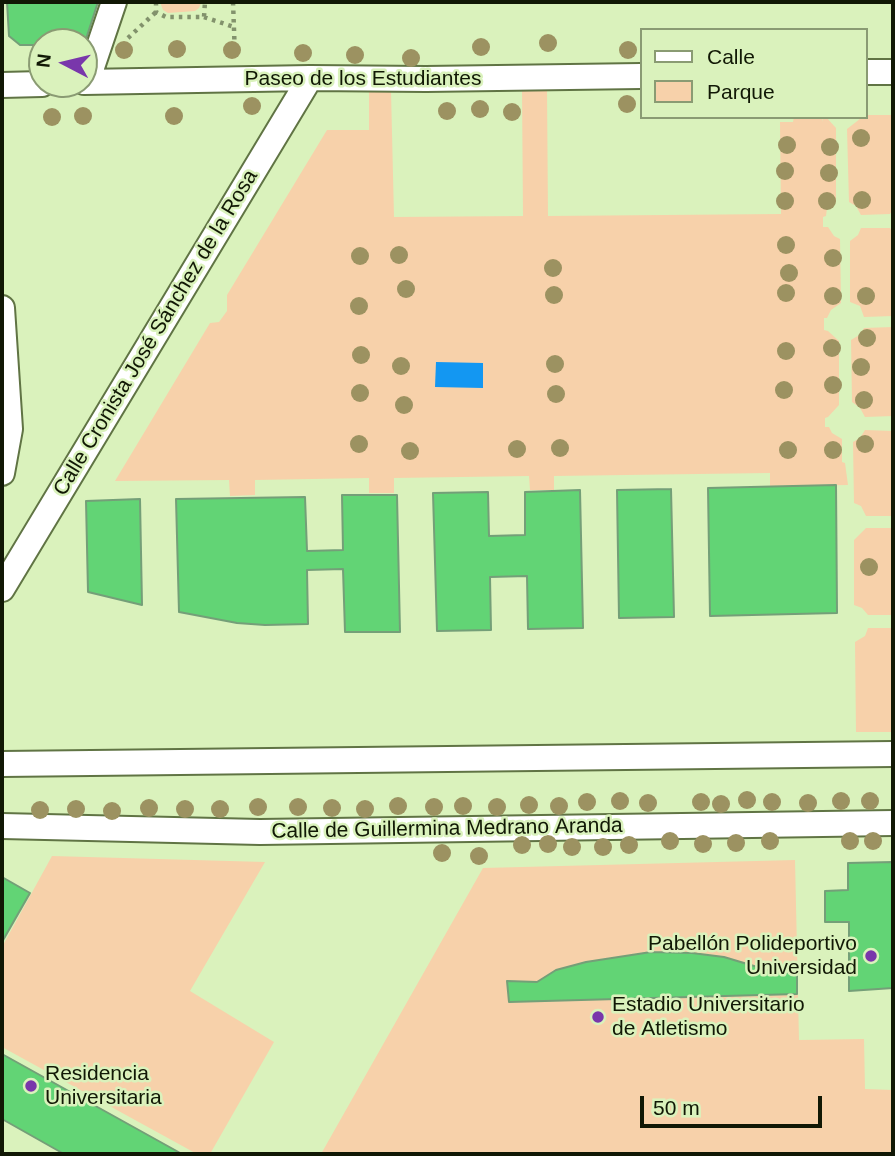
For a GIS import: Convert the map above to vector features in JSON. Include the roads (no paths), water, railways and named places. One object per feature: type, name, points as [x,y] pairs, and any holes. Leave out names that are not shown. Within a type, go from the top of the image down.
[{"type":"street","points":[[98,48],[114,2]]},
{"type":"street","points":[[867,72],[893,72]]},
{"type":"street","name":"Paseo de los Estudiantes","points":[[98,82],[640,76]]},
{"type":"street","name":"Calle Cronista José Sánchez de la Rosa","points":[[2,589],[310,78]]},
{"type":"street","points":[[2,85],[28,84]]},
{"type":"street","points":[[2,317],[10,429],[2,473]]},
{"type":"street","points":[[2,764],[893,754]]},
{"type":"street","name":"Calle de Guillermina Medrano Aranda","points":[[2,827],[260,832],[893,824]]},
{"type":"water","points":[[436,362],[483,363],[483,388],[435,387]]},
{"type":"place","name":"Pabellón Polideportivo Universidad","points":[[871,956]]},
{"type":"place","name":"Estadio Universitario de Atletismo","points":[[598,1017]]},
{"type":"place","name":"Residencia Universitaria","points":[[31,1086]]}]
